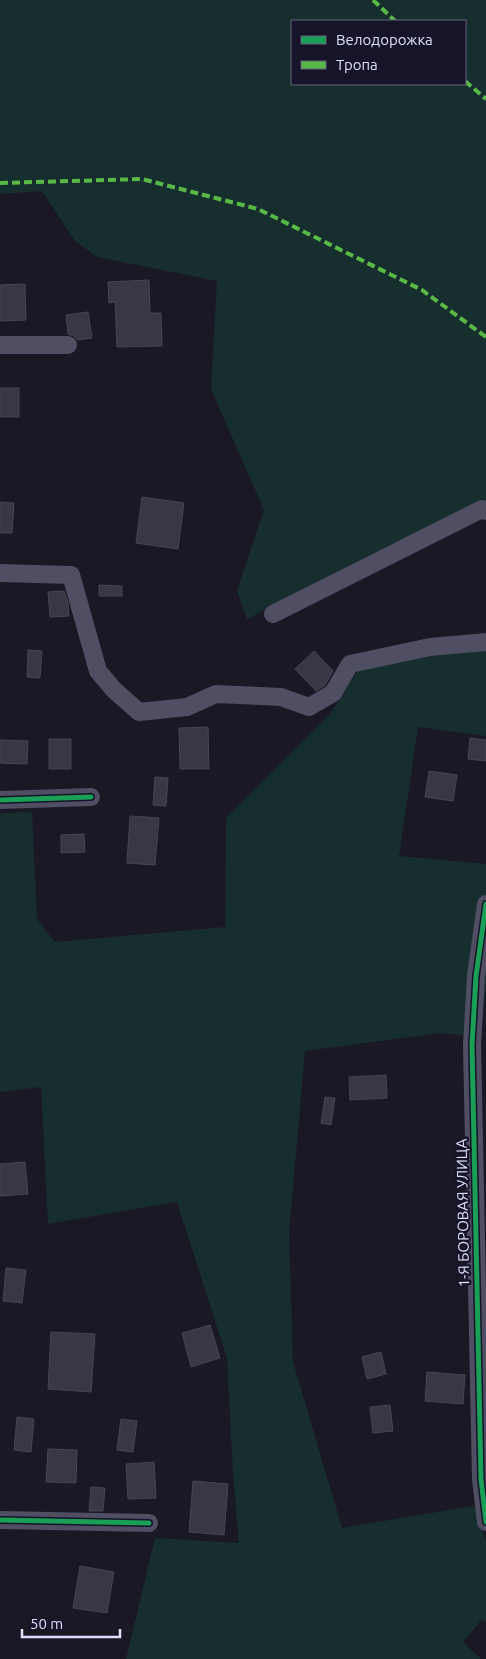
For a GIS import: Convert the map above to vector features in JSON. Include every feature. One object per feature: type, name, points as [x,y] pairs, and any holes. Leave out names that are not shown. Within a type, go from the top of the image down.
[{"type":"street","points":[[0,345],[68,345]]},
{"type":"street","points":[[273,614],[482,509],[486,512]]},
{"type":"street","points":[[0,573],[71,575],[98,671],[114,690],[139,712],[188,707],[216,694],[281,697],[309,707],[333,692],[350,664],[430,647],[486,642]]},
{"type":"street","points":[[0,800],[92,797]]},
{"type":"street","name":"1-Я БОРОВАЯ УЛИЦА","points":[[486,904],[476,976],[472,1045],[481,1479],[486,1522]]},
{"type":"street","points":[[0,1520],[149,1523]]},
{"type":"green space","points":[[0,0],[486,0],[486,501],[247,619],[237,591],[264,510],[211,389],[217,281],[97,257],[75,241],[42,191],[0,194]]},
{"type":"green space","points":[[486,647],[486,736],[418,727],[399,856],[486,864],[486,984],[481,1033],[467,1036],[441,1033],[305,1051],[289,1233],[293,1362],[342,1528],[474,1506],[486,1541],[486,1622],[482,1619],[463,1642],[481,1659],[126,1659],[155,1538],[239,1543],[233,1475],[227,1358],[177,1202],[48,1224],[41,1087],[0,1092],[0,813],[32,812],[37,919],[55,942],[225,927],[226,818],[330,714],[359,668]]},
{"type":"building","points":[[149,280],[150,313],[161,313],[162,346],[117,347],[115,302],[109,303],[108,282]]},
{"type":"building","points":[[25,284],[26,320],[0,321],[0,285]]},
{"type":"building","points":[[88,312],[92,338],[77,340],[74,336],[68,334],[66,315]]},
{"type":"building","points":[[0,388],[19,388],[19,417],[0,417]]},
{"type":"building","points":[[142,497],[184,503],[178,549],[136,543]]},
{"type":"building","points":[[0,502],[14,503],[12,533],[0,533]]},
{"type":"building","points":[[99,585],[122,586],[122,596],[99,596]]},
{"type":"building","points":[[64,591],[68,602],[69,616],[50,617],[48,592]]},
{"type":"building","points":[[28,650],[42,651],[40,678],[27,677]]},
{"type":"building","points":[[314,651],[333,671],[325,685],[316,691],[295,669]]},
{"type":"building","points":[[208,727],[209,769],[180,769],[179,728]]},
{"type":"building","points":[[470,738],[486,740],[486,761],[468,759]]},
{"type":"building","points":[[49,739],[71,739],[71,769],[49,769]]},
{"type":"building","points":[[0,740],[28,741],[27,764],[0,763]]},
{"type":"building","points":[[429,771],[457,775],[453,801],[425,797]]},
{"type":"building","points":[[155,777],[168,778],[166,806],[153,805]]},
{"type":"building","points":[[130,816],[159,818],[155,865],[127,863]]},
{"type":"building","points":[[84,834],[85,852],[61,853],[61,835]]},
{"type":"building","points":[[386,1075],[387,1098],[350,1100],[349,1077]]},
{"type":"building","points":[[325,1097],[335,1098],[331,1125],[321,1123]]},
{"type":"building","points":[[25,1162],[28,1194],[0,1196],[0,1164]]},
{"type":"building","points":[[6,1268],[26,1270],[22,1303],[3,1301]]},
{"type":"building","points":[[210,1325],[220,1358],[191,1367],[182,1333]]},
{"type":"building","points":[[51,1332],[95,1334],[91,1392],[48,1389]]},
{"type":"building","points":[[381,1352],[386,1374],[367,1379],[362,1357]]},
{"type":"building","points":[[427,1372],[465,1375],[463,1404],[425,1401]]},
{"type":"building","points":[[390,1405],[393,1431],[373,1433],[370,1407]]},
{"type":"building","points":[[17,1417],[34,1419],[31,1452],[14,1450]]},
{"type":"building","points":[[121,1419],[137,1421],[133,1452],[117,1450]]},
{"type":"building","points":[[48,1449],[77,1450],[76,1483],[46,1482]]},
{"type":"building","points":[[154,1462],[156,1498],[128,1499],[126,1464]]},
{"type":"building","points":[[193,1481],[228,1484],[224,1535],[189,1532]]},
{"type":"building","points":[[91,1487],[105,1488],[103,1511],[89,1511]]},
{"type":"building","points":[[80,1566],[114,1572],[107,1613],[73,1608]]},
{"type":"marked path","points":[[373,0],[394,20]]},
{"type":"marked path","points":[[466,82],[486,99]]},
{"type":"marked path","points":[[0,183],[142,179],[258,209],[422,290],[486,337]]},
{"type":"cycle path","points":[[0,800],[91,797]]},
{"type":"cycle path","points":[[486,904],[476,976],[472,1045],[481,1479],[486,1522]]},
{"type":"cycle path","points":[[0,1520],[149,1523]]}]
